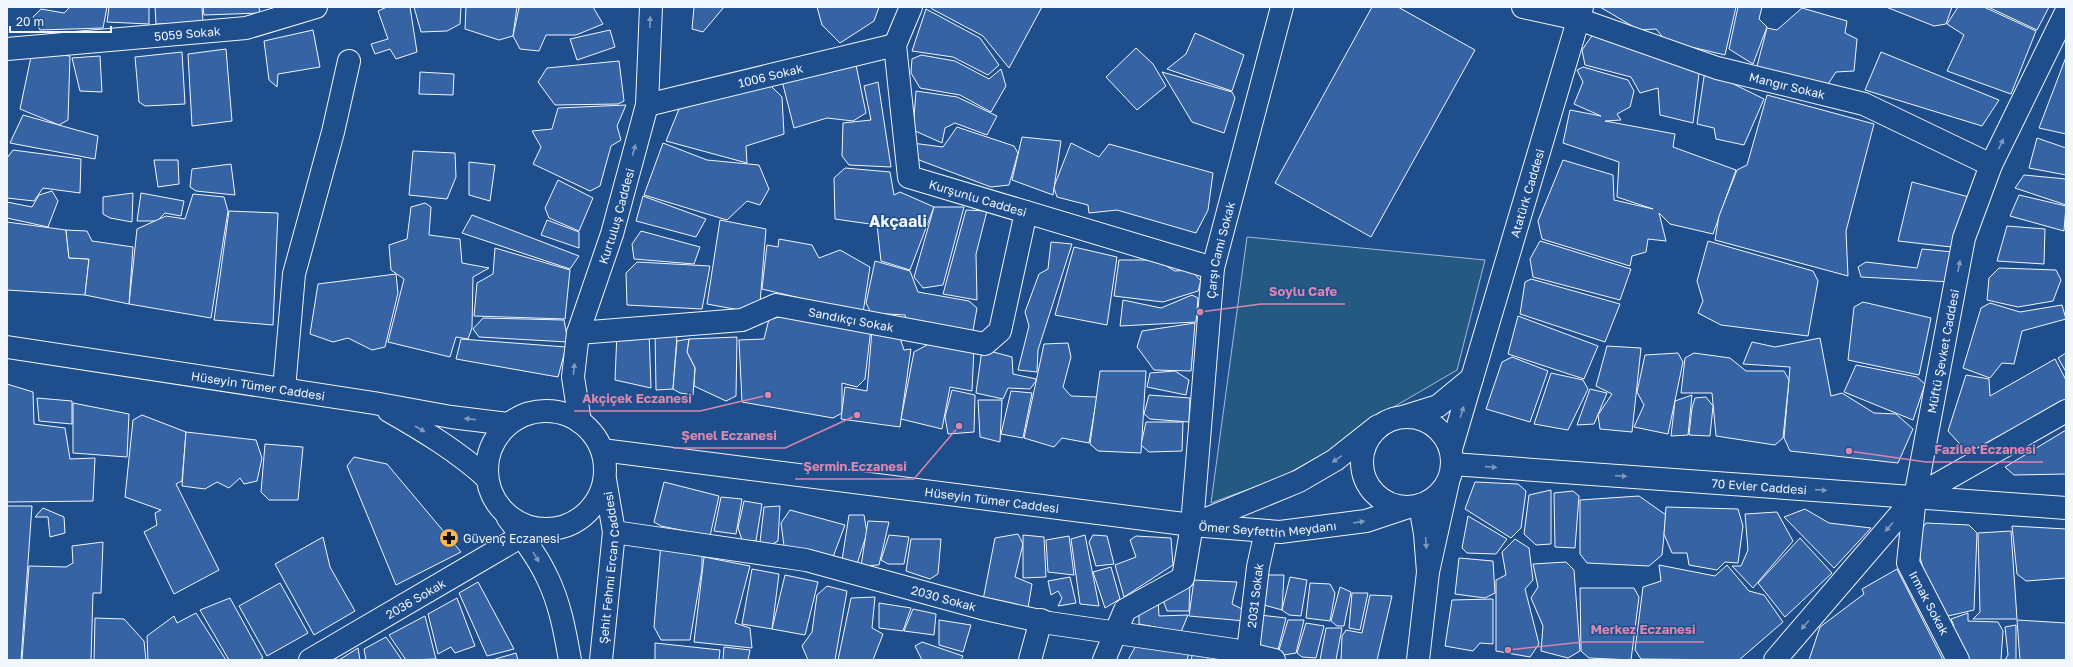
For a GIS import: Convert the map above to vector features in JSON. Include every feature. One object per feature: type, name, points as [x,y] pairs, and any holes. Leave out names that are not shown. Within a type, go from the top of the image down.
[{"type":"street","name":"5059 Sokak","points":[[7,49],[246,28],[316,7]]},
{"type":"street","name":"Kurtuluş Caddesi","points":[[580,422],[573,377],[578,333],[612,234],[647,105],[652,7]]},
{"type":"street","name":"Kurşunlu Caddesi","points":[[911,7],[895,45],[908,177],[1214,268]]},
{"type":"street","name":"Çarşı Cami Sokak","points":[[1114,632],[1125,610],[1183,578],[1192,524],[1214,268],[1282,7]]},
{"type":"street","name":"Mangır Sokak","points":[[1523,7],[1580,13],[1717,68],[1864,104],[1991,166]]},
{"type":"street","name":"Müftü Şevket Caddesi","points":[[1775,660],[1915,497],[1964,238],[1991,166],[2066,12]]},
{"type":"street","name":"Atatürk Caddesi","points":[[1451,464],[1472,378],[1580,13]]},
{"type":"street","name":"1006 Sokak","points":[[647,105],[895,45]]},
{"type":"street","points":[[284,389],[294,274],[333,132],[349,60]]},
{"type":"street","name":"Sandıkçı Sokak","points":[[578,333],[742,320],[776,305],[985,344],[1000,331],[1026,212]]},
{"type":"street","name":"Hüseyin Tümer Caddesi","points":[[7,347],[374,403],[451,417],[508,424]]},
{"type":"street","points":[[1406,416],[1438,406],[1472,378]]},
{"type":"street","points":[[374,403],[438,440],[465,458],[487,478]]},
{"type":"street","points":[[505,514],[522,525],[542,530],[562,528],[580,520],[594,506],[603,488],[605,468],[602,450],[593,434],[580,422],[564,414],[546,411],[526,414],[508,424],[495,439],[488,458],[487,478],[492,498],[522,536],[547,577],[566,632],[570,660]]},
{"type":"street","points":[[1915,497],[2066,411]]},
{"type":"street","name":"Ömer Seyfettin Meydanı","points":[[1406,416],[1421,418],[1434,425],[1444,435],[1451,464],[1441,491],[1430,501],[1366,521],[1280,532],[1192,524],[1299,481],[1335,460],[1378,426],[1391,419],[1406,416]]},
{"type":"street","points":[[1378,426],[1369,437],[1362,451],[1362,466],[1366,481],[1374,494],[1387,502],[1401,507],[1414,506],[1425,534],[1428,572]]},
{"type":"street","name":"Hüseyin Tümer Caddesi","points":[[602,450],[1192,524]]},
{"type":"street","points":[[1418,660],[1428,572],[1451,464]]},
{"type":"street","name":"70 Evler Caddesi","points":[[1451,464],[2066,508]]},
{"type":"street","name":"Şehit Fehmi Ercan Caddesi","points":[[600,660],[614,532],[604,476]]},
{"type":"street","name":"Irmak Sokak","points":[[1915,497],[1908,563],[1958,660]]},
{"type":"street","name":"2031 Sokak","points":[[1248,657],[1258,568],[1266,531]]},
{"type":"street","name":"2030 Sokak","points":[[614,532],[806,560],[981,608],[1041,620],[1234,650],[1248,657],[1274,660]]},
{"type":"street","name":"2036 Sokak","points":[[310,660],[522,536]]},
{"type":"street","points":[[1030,660],[1041,620]]},
{"type":"street","points":[[1104,660],[1114,632]]},
{"type":"shaded area","points":[[1247,237],[1485,260],[1457,370],[1380,415],[1335,447],[1282,477],[1211,503]]},
{"type":"building","points":[[70,7],[107,7],[103,28],[40,30],[33,17],[41,9],[64,13]]},
{"type":"building","points":[[109,7],[149,7],[149,24],[107,22]]},
{"type":"building","points":[[155,7],[202,7],[203,23],[156,24]]},
{"type":"building","points":[[203,7],[259,7],[260,13],[204,15]]},
{"type":"building","points":[[387,7],[410,7],[417,52],[396,59],[390,49],[375,54],[371,44],[388,39],[378,11]]},
{"type":"building","points":[[414,7],[461,7],[460,24],[447,31],[421,32]]},
{"type":"building","points":[[466,7],[517,7],[513,36],[499,40],[465,29]]},
{"type":"building","points":[[593,7],[603,24],[576,35],[546,35],[539,51],[520,49],[513,36],[519,8]]},
{"type":"building","points":[[694,7],[724,7],[703,32],[692,29]]},
{"type":"building","points":[[817,7],[879,7],[874,21],[840,43],[822,25]]},
{"type":"building","points":[[931,7],[1042,7],[1009,68],[983,36],[932,9]]},
{"type":"building","points":[[1372,7],[1398,7],[1475,50],[1371,237],[1275,183]]},
{"type":"building","points":[[1600,7],[1736,7],[1725,55],[1666,41],[1656,29],[1639,30]]},
{"type":"building","points":[[1738,7],[1762,7],[1759,19],[1767,27],[1753,64],[1729,49]]},
{"type":"building","points":[[1886,7],[1952,7],[1946,24],[1934,26]]},
{"type":"building","points":[[1958,7],[1984,7],[2036,31],[2011,94],[1947,71],[1964,35],[1947,24]]},
{"type":"building","points":[[1988,7],[2049,7],[2037,30]]},
{"type":"building","points":[[1802,8],[1847,21],[1845,33],[1857,39],[1854,71],[1836,72],[1826,87],[1774,78],[1757,66],[1767,28],[1777,30]]},
{"type":"building","points":[[926,9],[980,38],[999,65],[988,75],[953,57],[912,51]]},
{"type":"building","points":[[313,30],[320,67],[278,74],[277,87],[269,80],[264,41]]},
{"type":"building","points":[[610,30],[615,47],[577,60],[570,39]]},
{"type":"building","points":[[1596,30],[1700,65],[1693,123],[1660,115],[1658,88],[1640,93],[1631,77],[1585,65],[1582,50]]},
{"type":"building","points":[[1195,33],[1244,55],[1232,91],[1167,69],[1186,54]]},
{"type":"building","points":[[1136,48],[1153,64],[1166,86],[1137,110],[1106,77]]},
{"type":"building","points":[[226,49],[232,121],[192,126],[188,54]]},
{"type":"building","points":[[32,52],[70,56],[68,120],[59,125],[20,109]]},
{"type":"building","points":[[182,52],[185,104],[145,106],[139,102],[135,57]]},
{"type":"building","points":[[1881,52],[1999,100],[1982,126],[1865,90]]},
{"type":"building","points":[[921,55],[955,61],[989,79],[1001,69],[1006,86],[991,112],[960,95],[920,88],[911,73],[912,59]]},
{"type":"building","points":[[100,56],[102,92],[80,91],[72,58]]},
{"type":"building","points":[[2066,57],[2066,134],[2039,128]]},
{"type":"building","points":[[619,61],[624,101],[618,104],[555,105],[538,82],[547,68]]},
{"type":"building","points":[[856,65],[866,113],[853,121],[827,118],[794,128],[782,81]]},
{"type":"building","points":[[1583,67],[1628,80],[1634,91],[1630,107],[1617,114],[1621,120],[1605,121],[1675,134],[1673,147],[1736,170],[1713,234],[1670,224],[1659,213],[1666,241],[1648,239],[1646,252],[1632,256],[1630,266],[1542,239],[1538,221],[1563,160],[1613,175],[1614,200],[1653,209],[1617,197],[1619,162],[1563,143],[1570,110],[1601,116],[1574,104],[1583,82],[1577,70]]},
{"type":"building","points":[[1705,70],[1764,99],[1744,145],[1716,139],[1714,128],[1697,124]]},
{"type":"building","points":[[420,72],[454,74],[453,95],[419,94]]},
{"type":"building","points":[[1162,72],[1232,92],[1235,98],[1224,133],[1192,122]]},
{"type":"building","points":[[878,82],[891,167],[849,165],[842,156],[843,123],[871,120],[864,86]]},
{"type":"building","points":[[769,84],[782,97],[784,134],[746,146],[747,163],[666,141],[679,109]]},
{"type":"building","points":[[916,91],[957,97],[997,116],[987,135],[955,123],[945,128],[942,143],[913,130]]},
{"type":"building","points":[[1767,95],[1874,124],[1846,231],[1848,276],[1715,240],[1719,216],[1737,170],[1747,165]]},
{"type":"building","points":[[626,105],[617,126],[621,140],[611,146],[600,186],[590,191],[533,164],[541,147],[532,131],[552,129],[558,108]]},
{"type":"building","points":[[23,115],[98,136],[95,159],[10,143]]},
{"type":"building","points":[[957,127],[1014,146],[1018,153],[1009,185],[991,187],[919,160],[912,143],[943,147]]},
{"type":"building","points":[[1022,137],[1061,141],[1053,195],[1012,180]]},
{"type":"building","points":[[2037,138],[2066,148],[2066,175],[2029,168]]},
{"type":"building","points":[[663,143],[707,160],[759,165],[769,189],[760,205],[747,201],[727,220],[644,195]]},
{"type":"building","points":[[1071,143],[1099,157],[1109,144],[1213,173],[1208,210],[1196,233],[1117,210],[1089,213],[1088,205],[1057,197],[1054,188],[1055,184]]},
{"type":"building","points":[[13,150],[81,159],[80,193],[43,188],[34,201],[7,198],[7,158]]},
{"type":"building","points":[[413,151],[455,153],[456,177],[447,199],[409,195]]},
{"type":"building","points":[[154,160],[178,160],[179,184],[158,187]]},
{"type":"building","points":[[469,162],[495,165],[490,201],[469,195]]},
{"type":"building","points":[[231,164],[235,195],[196,191],[190,187],[192,169]]},
{"type":"building","points":[[845,168],[890,172],[894,195],[900,192],[934,207],[910,270],[881,261],[877,225],[835,219],[834,178]]},
{"type":"building","points":[[2024,175],[2066,179],[2066,205],[2015,188]]},
{"type":"building","points":[[558,180],[593,198],[579,231],[549,218],[545,208]]},
{"type":"building","points":[[1912,182],[1969,197],[1960,248],[1898,241]]},
{"type":"building","points":[[52,191],[58,201],[48,227],[7,218],[7,202],[32,207],[39,195]]},
{"type":"building","points":[[133,193],[132,222],[110,218],[103,214],[103,197]]},
{"type":"building","points":[[141,193],[184,201],[181,216],[165,213],[157,221],[137,221]]},
{"type":"building","points":[[193,194],[224,197],[228,211],[211,318],[129,304],[137,229],[166,216],[185,219]]},
{"type":"building","points":[[2019,195],[2066,206],[2064,231],[2010,216]]},
{"type":"building","points":[[643,196],[706,219],[696,237],[636,221]]},
{"type":"building","points":[[425,203],[431,207],[429,235],[460,239],[462,263],[489,268],[473,277],[472,328],[468,339],[456,337],[450,357],[388,342],[404,279],[391,270],[389,245],[407,239],[411,207]]},
{"type":"building","points":[[934,207],[964,207],[943,285],[923,288],[914,277]]},
{"type":"building","points":[[966,210],[987,211],[976,254],[977,300],[943,294]]},
{"type":"building","points":[[229,211],[278,213],[273,325],[214,320]]},
{"type":"building","points":[[472,215],[579,256],[570,269],[462,233]]},
{"type":"building","points":[[547,220],[579,232],[579,248],[541,235]]},
{"type":"building","points":[[720,220],[766,229],[760,303],[745,311],[707,304]]},
{"type":"building","points":[[7,222],[66,230],[69,258],[89,259],[85,295],[7,290]]},
{"type":"building","points":[[2007,226],[2045,229],[2044,264],[1997,261]]},
{"type":"building","points":[[66,230],[87,231],[92,241],[133,247],[129,304],[85,295],[89,259],[69,258]]},
{"type":"building","points":[[641,231],[700,247],[694,264],[634,259],[632,244]]},
{"type":"building","points":[[779,239],[812,245],[819,258],[840,250],[870,267],[863,313],[762,289],[767,245],[778,247]]},
{"type":"building","points":[[1540,241],[1631,269],[1620,300],[1533,277],[1530,259]]},
{"type":"building","points":[[1708,241],[1813,271],[1818,281],[1808,336],[1721,325],[1698,313],[1703,301],[1697,281]]},
{"type":"building","points":[[1051,242],[1072,244],[1038,350],[1037,372],[1018,370],[1029,326],[1025,312],[1039,274],[1048,269]]},
{"type":"building","points":[[1074,247],[1117,257],[1107,325],[1055,315]]},
{"type":"building","points":[[495,248],[570,270],[565,319],[474,316],[477,283],[493,274]]},
{"type":"building","points":[[1922,249],[1953,252],[1951,282],[1861,277],[1858,267],[1866,262],[1917,268]]},
{"type":"building","points":[[1119,260],[1156,260],[1175,271],[1191,270],[1201,281],[1198,291],[1163,302],[1114,296]]},
{"type":"building","points":[[875,261],[910,271],[918,292],[969,301],[977,308],[972,336],[908,326],[905,315],[871,313],[866,303]]},
{"type":"building","points":[[637,262],[710,266],[702,309],[627,305],[626,273]]},
{"type":"building","points":[[1999,268],[2056,270],[2061,280],[2053,301],[2018,307],[1987,300],[1989,278]]},
{"type":"building","points":[[396,274],[398,293],[385,347],[372,350],[348,338],[333,342],[310,334],[318,284]]},
{"type":"building","points":[[1531,279],[1620,304],[1605,342],[1520,314],[1525,282]]},
{"type":"building","points":[[1192,295],[1198,298],[1196,322],[1120,326],[1123,300],[1161,308]]},
{"type":"building","points":[[1863,302],[1931,318],[1919,375],[1848,360],[1854,307]]},
{"type":"building","points":[[1990,303],[2020,312],[2062,305],[2066,319],[2022,331],[2014,364],[2002,363],[1990,378],[1963,368],[1981,308]]},
{"type":"building","points":[[792,315],[871,328],[865,379],[857,387],[842,383],[842,413],[833,418],[742,402],[739,340],[764,339],[769,319]]},
{"type":"building","points":[[1518,316],[1598,346],[1584,379],[1508,354]]},
{"type":"building","points":[[483,318],[564,320],[568,342],[479,337],[473,329]]},
{"type":"building","points":[[1195,323],[1191,371],[1154,370],[1137,347],[1142,331]]},
{"type":"building","points":[[872,330],[898,332],[904,350],[911,349],[900,427],[841,419],[845,387],[867,391]]},
{"type":"building","points":[[649,331],[651,388],[615,380],[617,332]]},
{"type":"building","points":[[655,332],[677,336],[673,389],[656,390]]},
{"type":"building","points":[[737,337],[736,396],[726,401],[694,386],[695,368],[687,352],[689,339]]},
{"type":"building","points":[[1820,338],[1831,396],[1842,393],[1874,413],[1896,414],[1913,429],[1898,463],[1790,451],[1784,438],[1790,367],[1743,364],[1752,342],[1775,347]]},
{"type":"building","points":[[461,339],[566,347],[558,377],[456,359]]},
{"type":"building","points":[[689,339],[687,352],[695,368],[693,395],[680,393],[673,389],[677,341]]},
{"type":"building","points":[[936,340],[974,348],[972,391],[950,387],[942,429],[901,419],[914,352]]},
{"type":"building","points":[[1068,343],[1071,357],[1063,387],[1071,396],[1097,397],[1089,443],[1062,438],[1054,447],[1024,438],[1044,344]]},
{"type":"building","points":[[1607,346],[1641,348],[1632,432],[1600,429],[1598,415],[1612,394],[1596,386]]},
{"type":"building","points":[[982,349],[1012,357],[1013,374],[1036,379],[1036,381],[1030,389],[1008,388],[1003,399],[976,393]]},
{"type":"building","points":[[1678,353],[1683,362],[1668,434],[1634,427],[1644,405],[1637,392],[1645,355]]},
{"type":"building","points":[[1694,353],[1730,358],[1746,371],[1784,371],[1789,380],[1783,438],[1775,445],[1716,436],[1712,393],[1681,393],[1685,358]]},
{"type":"building","points":[[2066,353],[2066,372],[2058,358]]},
{"type":"building","points":[[1512,357],[1548,371],[1530,422],[1486,409],[1502,362]]},
{"type":"building","points":[[2055,359],[2066,380],[2066,399],[1968,453],[1948,431],[1966,375],[1989,379],[1990,396]]},
{"type":"building","points":[[1856,365],[1917,377],[1925,384],[1913,420],[1844,392]]},
{"type":"building","points":[[1100,371],[1146,371],[1141,453],[1098,451],[1090,444]]},
{"type":"building","points":[[1175,371],[1189,380],[1186,395],[1147,387],[1150,373]]},
{"type":"building","points":[[1551,373],[1583,380],[1588,389],[1568,430],[1534,424]]},
{"type":"building","points":[[7,384],[33,392],[34,424],[65,428],[70,459],[95,458],[93,501],[7,502]]},
{"type":"building","points":[[1590,389],[1607,393],[1594,424],[1577,425]]},
{"type":"building","points":[[952,390],[975,395],[974,432],[948,434],[945,417]]},
{"type":"building","points":[[1011,391],[1032,393],[1023,438],[1001,434]]},
{"type":"building","points":[[1149,395],[1190,398],[1189,422],[1150,419],[1144,414]]},
{"type":"building","points":[[1692,395],[1688,435],[1671,436],[1675,401]]},
{"type":"building","points":[[1706,397],[1713,406],[1710,436],[1689,435],[1692,408],[1695,398]]},
{"type":"building","points":[[37,398],[72,401],[72,424],[39,421]]},
{"type":"building","points":[[978,400],[1002,400],[1000,442],[980,437]]},
{"type":"building","points":[[73,403],[129,414],[127,457],[73,453]]},
{"type":"building","points":[[142,415],[186,432],[182,481],[176,484],[219,570],[174,594],[144,532],[157,525],[155,513],[161,510],[125,497],[133,420]]},
{"type":"building","points":[[1146,422],[1183,422],[1182,451],[1149,452],[1141,445]]},
{"type":"building","points":[[2066,430],[2066,474],[2014,475],[2005,467]]},
{"type":"building","points":[[186,432],[256,440],[262,458],[257,481],[244,484],[240,478],[229,488],[217,482],[205,489],[182,486]]},
{"type":"building","points":[[265,444],[303,447],[298,500],[269,500],[261,492]]},
{"type":"building","points":[[354,457],[387,464],[461,552],[396,585],[347,466]]},
{"type":"building","points":[[664,482],[719,496],[710,536],[661,526],[654,522]]},
{"type":"building","points":[[1475,482],[1518,484],[1526,491],[1521,528],[1511,538],[1465,509]]},
{"type":"building","points":[[1551,490],[1551,544],[1536,545],[1524,534],[1529,495]]},
{"type":"building","points":[[1573,491],[1579,496],[1575,548],[1555,547],[1554,493]]},
{"type":"building","points":[[1639,496],[1666,515],[1662,555],[1649,566],[1587,563],[1580,554],[1580,500]]},
{"type":"building","points":[[721,497],[742,499],[736,534],[714,531]]},
{"type":"building","points":[[744,501],[762,504],[756,541],[742,540],[738,528]]},
{"type":"building","points":[[7,506],[32,506],[21,660],[7,660]]},
{"type":"building","points":[[780,506],[778,541],[769,546],[760,542],[764,507]]},
{"type":"building","points":[[1666,507],[1738,509],[1743,526],[1738,563],[1725,562],[1717,570],[1689,565],[1687,553],[1672,553],[1664,534]]},
{"type":"building","points":[[43,508],[64,517],[65,533],[50,537],[48,517],[35,517]]},
{"type":"building","points":[[1805,509],[1829,523],[1871,528],[1834,568],[1784,517]]},
{"type":"building","points":[[790,510],[845,525],[833,557],[784,546],[781,523]]},
{"type":"building","points":[[1777,512],[1793,541],[1753,588],[1732,566],[1741,566],[1748,550],[1745,514]]},
{"type":"building","points":[[849,515],[864,515],[867,533],[857,564],[842,560]]},
{"type":"building","points":[[1468,516],[1507,539],[1496,554],[1467,553],[1462,548]]},
{"type":"building","points":[[868,521],[889,522],[879,565],[861,566]]},
{"type":"building","points":[[1926,523],[1969,525],[1977,533],[1974,610],[1948,616],[1929,589],[1920,557],[1917,536]]},
{"type":"building","points":[[2012,526],[2066,529],[2066,578],[2026,581],[2017,574]]},
{"type":"building","points":[[2011,531],[2017,619],[1973,619],[1980,612],[1978,533]]},
{"type":"building","points":[[1018,534],[1023,544],[1015,577],[1032,584],[1028,608],[983,600],[995,538]]},
{"type":"building","points":[[889,535],[909,537],[904,564],[888,564],[881,560]]},
{"type":"building","points":[[1023,535],[1044,537],[1046,577],[1023,578]]},
{"type":"building","points":[[1085,535],[1099,606],[1080,604],[1071,539]]},
{"type":"building","points":[[1093,535],[1107,536],[1114,564],[1096,566],[1089,542]]},
{"type":"building","points":[[1069,536],[1074,575],[1048,572],[1046,540]]},
{"type":"building","points":[[1136,536],[1171,538],[1173,565],[1124,597],[1115,565],[1136,557],[1130,540]]},
{"type":"building","points":[[323,537],[330,567],[355,611],[314,635],[275,564]]},
{"type":"building","points":[[1800,538],[1832,573],[1785,617],[1758,583]]},
{"type":"building","points":[[911,539],[941,539],[938,574],[930,579],[906,571]]},
{"type":"building","points":[[1515,539],[1529,548],[1533,580],[1525,589],[1539,644],[1530,657],[1496,651],[1496,580],[1506,575],[1502,552]]},
{"type":"building","points":[[103,542],[101,593],[93,593],[91,660],[22,660],[29,566],[66,567],[73,563],[72,546]]},
{"type":"building","points":[[661,543],[702,554],[702,569],[690,640],[661,640],[654,627]]},
{"type":"building","points":[[704,557],[750,566],[735,623],[750,628],[752,648],[694,642]]},
{"type":"building","points":[[1459,558],[1493,561],[1495,593],[1485,598],[1455,594]]},
{"type":"building","points":[[1566,562],[1574,570],[1580,651],[1568,658],[1541,651],[1543,626],[1531,598],[1538,587],[1533,564]]},
{"type":"building","points":[[1659,565],[1715,576],[1727,565],[1749,591],[1764,595],[1783,622],[1739,660],[1641,659],[1635,650],[1643,587],[1661,581]]},
{"type":"building","points":[[1111,567],[1120,599],[1105,608],[1093,572]]},
{"type":"building","points":[[752,569],[779,574],[772,629],[742,624]]},
{"type":"building","points":[[1897,569],[1943,660],[1809,660],[1820,627],[1864,594],[1862,589]]},
{"type":"building","points":[[785,575],[818,582],[805,635],[772,629]]},
{"type":"building","points":[[1263,575],[1284,575],[1282,610],[1257,603]]},
{"type":"building","points":[[1070,577],[1076,603],[1058,606],[1062,598],[1058,591],[1051,595],[1048,581]]},
{"type":"building","points":[[1290,577],[1307,580],[1301,616],[1289,615],[1282,610]]},
{"type":"building","points":[[1194,580],[1237,582],[1232,604],[1244,610],[1245,621],[1189,616]]},
{"type":"building","points":[[478,582],[514,649],[487,656],[459,593]]},
{"type":"building","points":[[1190,582],[1189,611],[1167,611],[1162,597]]},
{"type":"building","points":[[280,583],[308,633],[267,656],[239,606]]},
{"type":"building","points":[[1310,583],[1330,584],[1335,593],[1330,621],[1306,618]]},
{"type":"building","points":[[827,586],[847,591],[835,660],[808,660],[802,646],[812,632],[817,595]]},
{"type":"building","points":[[1340,587],[1351,592],[1344,626],[1337,626],[1331,621]]},
{"type":"building","points":[[1580,588],[1634,588],[1639,597],[1631,660],[1589,658],[1581,651]]},
{"type":"building","points":[[1352,593],[1368,593],[1360,630],[1349,628]]},
{"type":"building","points":[[1370,595],[1392,596],[1377,660],[1341,660],[1342,636],[1346,630],[1362,633]]},
{"type":"building","points":[[875,597],[872,628],[883,634],[873,660],[838,660],[851,598]]},
{"type":"building","points":[[230,598],[263,658],[259,660],[229,660],[200,610]]},
{"type":"building","points":[[457,598],[475,646],[455,653],[451,647],[438,654],[428,614]]},
{"type":"building","points":[[1158,599],[1159,616],[1188,615],[1181,632],[1139,624],[1139,610]]},
{"type":"building","points":[[1493,599],[1493,644],[1480,643],[1473,651],[1445,646],[1452,600]]},
{"type":"building","points":[[879,603],[911,608],[903,631],[879,628]]},
{"type":"building","points":[[913,609],[936,614],[934,635],[904,631]]},
{"type":"building","points":[[196,613],[226,660],[148,660],[147,636],[174,616],[177,623]]},
{"type":"building","points":[[1968,613],[1968,621],[1998,622],[2003,631],[2001,660],[1964,660],[1948,629],[1954,626],[1951,619]]},
{"type":"building","points":[[1260,615],[1286,618],[1278,650],[1253,649]]},
{"type":"building","points":[[425,616],[436,659],[406,660],[389,635]]},
{"type":"building","points":[[95,618],[124,619],[144,641],[146,660],[94,660]]},
{"type":"building","points":[[939,620],[971,625],[963,652],[939,645]]},
{"type":"building","points":[[1288,620],[1304,620],[1296,653],[1284,655],[1279,650]]},
{"type":"building","points":[[2017,620],[2066,623],[2066,660],[2020,660]]},
{"type":"building","points":[[1306,623],[1324,626],[1316,658],[1302,657],[1297,653]]},
{"type":"building","points":[[2016,625],[2016,660],[2005,660],[2008,655],[2005,627]]},
{"type":"building","points":[[1326,628],[1342,628],[1336,660],[1320,660]]},
{"type":"building","points":[[386,637],[402,660],[366,660],[364,649]]},
{"type":"building","points":[[1139,640],[1190,650],[1187,660],[1128,660]]},
{"type":"building","points":[[922,642],[963,656],[961,660],[922,660],[915,646]]},
{"type":"building","points":[[655,643],[720,650],[719,660],[655,660]]},
{"type":"building","points":[[724,647],[750,650],[748,660],[723,660]]},
{"type":"building","points":[[358,648],[360,660],[339,660]]},
{"type":"building","points":[[1193,652],[1208,652],[1208,660],[1191,660]]},
{"type":"building","points":[[516,653],[518,660],[492,660]]},
{"type":"place","name":"Soylu Cafe","points":[[1200,312]]},
{"type":"place","name":"Akçiçek Eczanesi","points":[[768,395]]},
{"type":"place","name":"Şenel Eczanesi","points":[[857,415]]},
{"type":"place","name":"Şermin Eczanesi","points":[[959,426]]},
{"type":"place","name":"Fazilet Eczanesi","points":[[1849,451]]},
{"type":"place","name":"Güvenç Eczanesi","points":[[449,538]]},
{"type":"place","name":"Merkez Eczanesi","points":[[1508,650]]},
{"type":"district","name":"Akçaali","points":[[898,221]]}]
